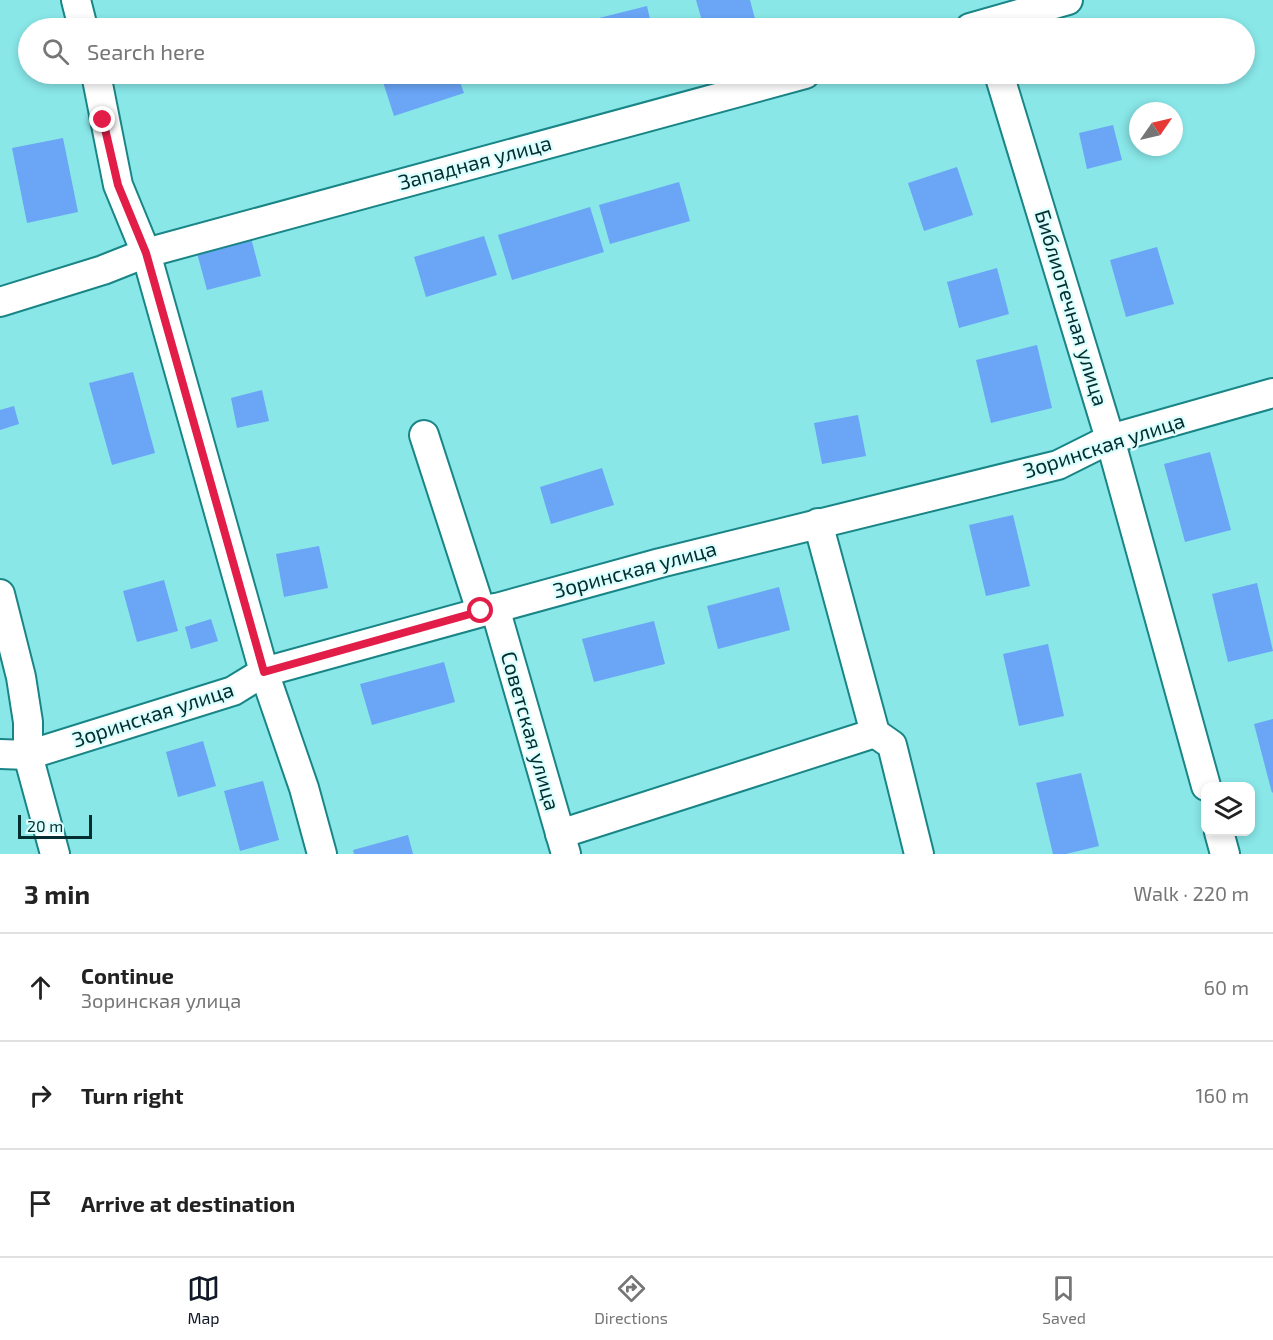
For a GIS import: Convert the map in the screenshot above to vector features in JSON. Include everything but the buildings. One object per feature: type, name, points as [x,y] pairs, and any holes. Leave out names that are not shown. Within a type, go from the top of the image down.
[{"type":"street","points":[[75,0],[80,18]]},
{"type":"street","points":[[988,18],[1068,0]]},
{"type":"street","points":[[98,84],[118,185],[146,253],[264,672],[304,788],[322,854]]},
{"type":"street","name":"Западная улица","points":[[0,302],[103,270],[146,253],[768,84]]},
{"type":"street","name":"Библиотечная улица","points":[[1002,84],[1110,440],[1205,782]]},
{"type":"street","name":"Зоринская улица","points":[[0,754],[28,755],[233,691],[264,672],[488,610],[818,523],[1058,465],[1110,440],[1273,393]]},
{"type":"street","name":"Советская улица","points":[[424,435],[488,610],[563,844]]},
{"type":"street","points":[[818,523],[875,733],[892,745],[919,854]]},
{"type":"street","points":[[0,594],[21,677],[28,722],[28,755],[55,854]]},
{"type":"street","points":[[563,844],[875,733]]},
{"type":"street","points":[[1220,836],[1225,854]]},
{"type":"route","points":[[103,120],[127,213],[146,253],[264,672],[481,611]]}]
